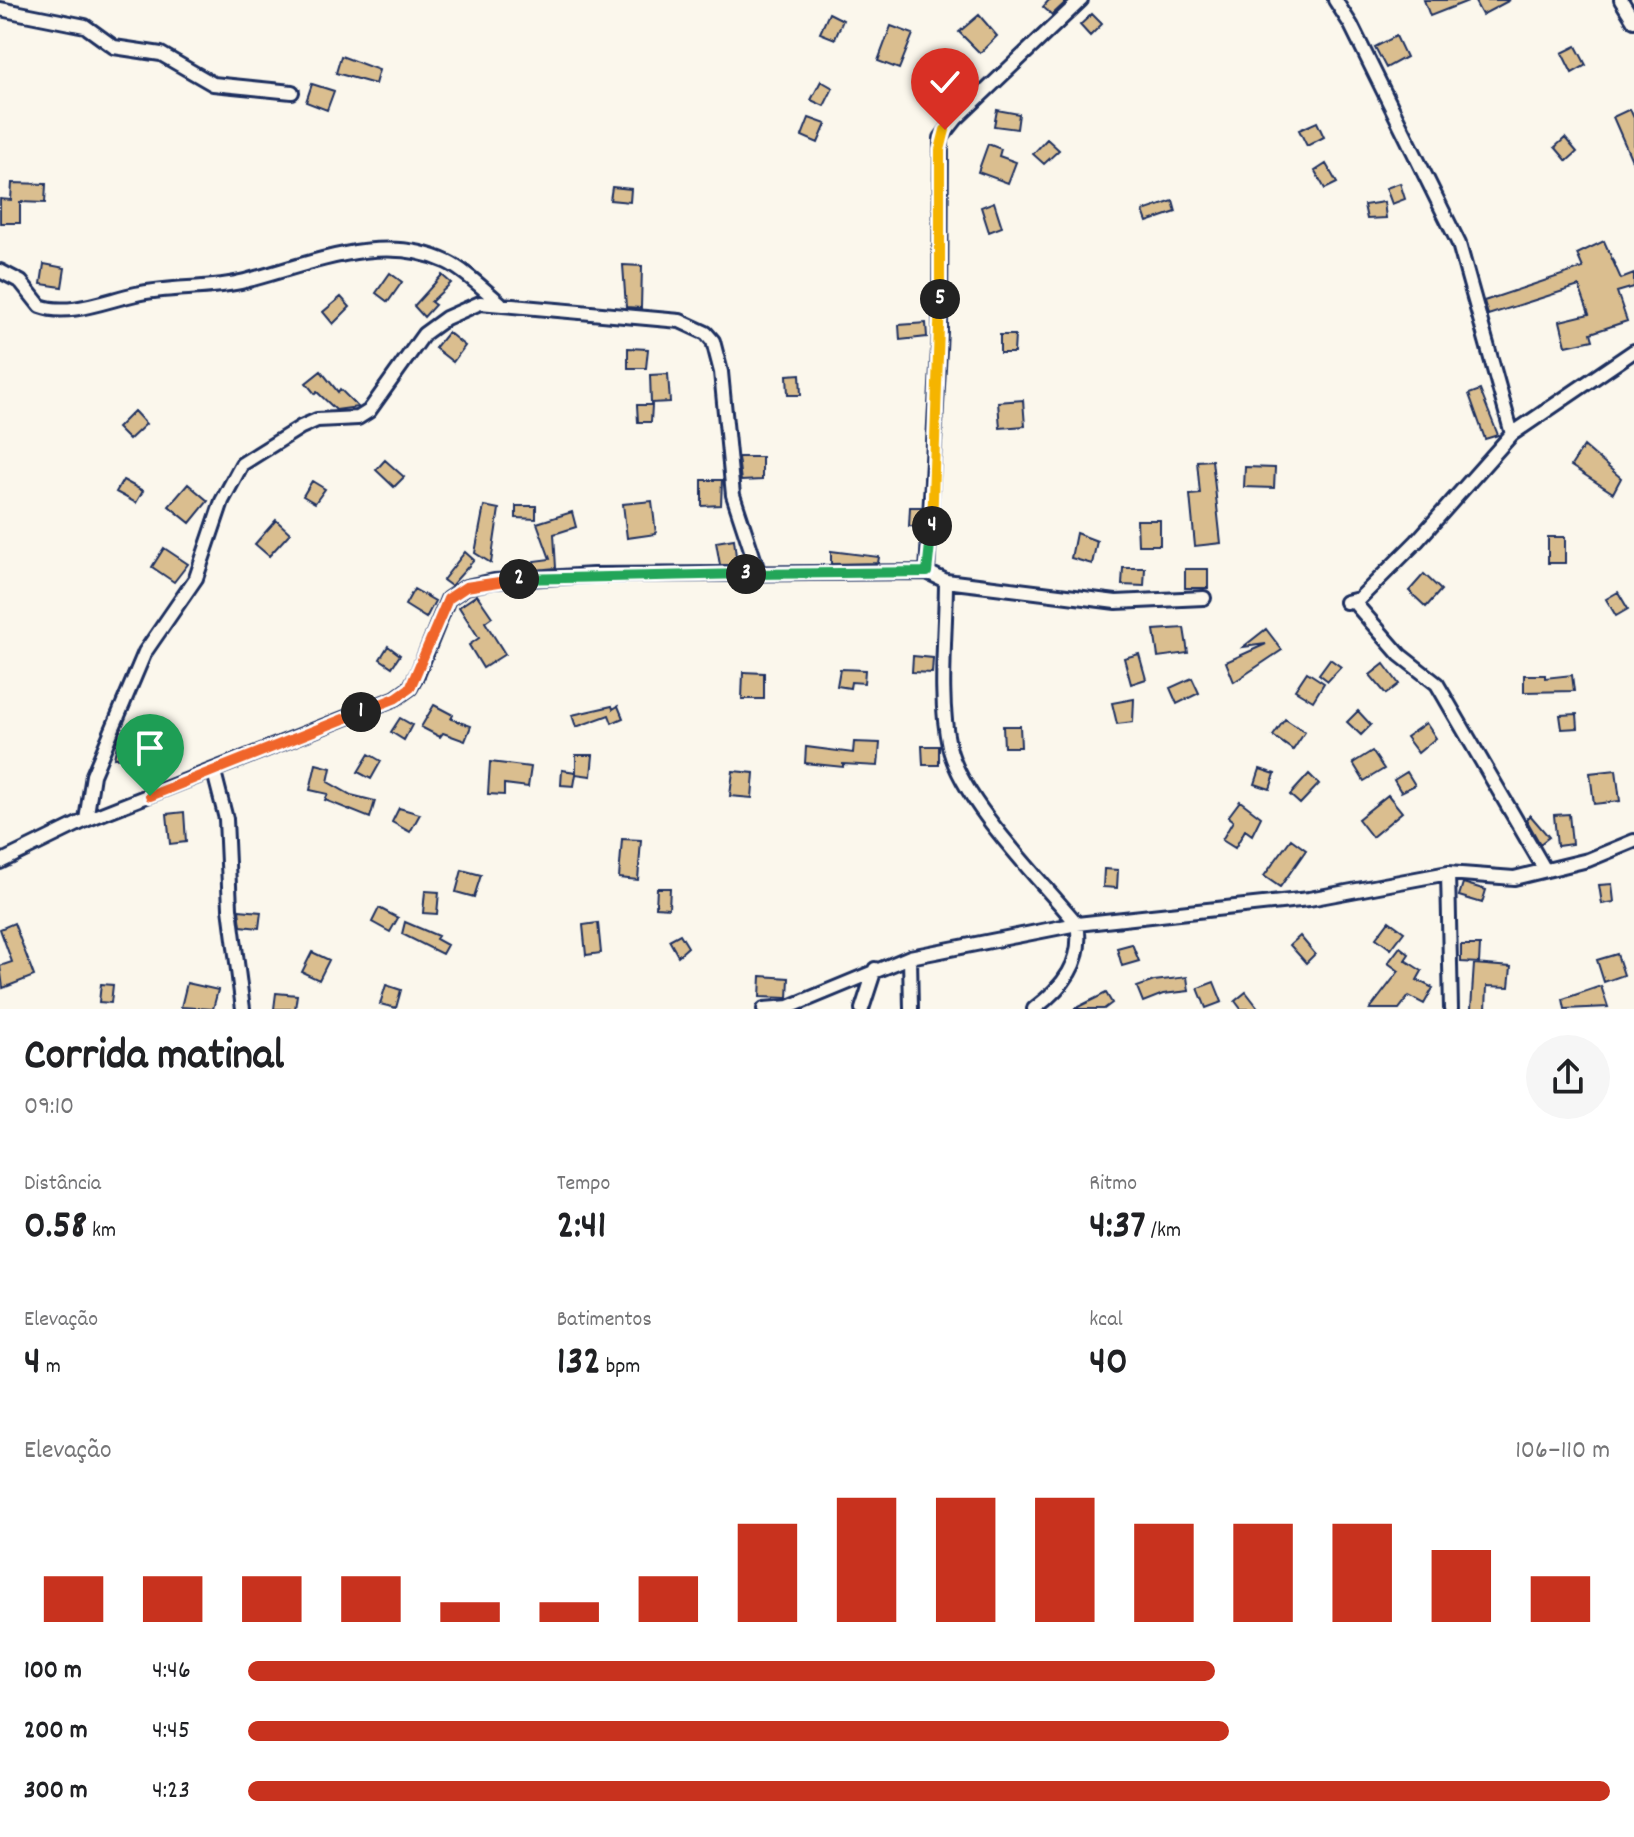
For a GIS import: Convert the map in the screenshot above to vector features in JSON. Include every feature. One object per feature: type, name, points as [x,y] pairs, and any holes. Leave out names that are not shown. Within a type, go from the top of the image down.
[{"type":"street","points":[[927,572],[940,331],[941,138],[956,119],[1081,0]]},
{"type":"street","points":[[1335,0],[1351,25],[1459,244],[1512,434]]},
{"type":"street","points":[[1621,0],[1634,21]]},
{"type":"street","points":[[0,9],[85,26],[114,47],[161,54],[213,84],[292,92]]},
{"type":"street","points":[[0,271],[21,282],[40,306],[62,310],[145,292],[243,282],[311,260],[357,252],[404,251],[450,263],[500,303]]},
{"type":"street","points":[[86,820],[93,775],[145,652],[196,578],[222,501],[242,464],[317,420],[358,418],[369,411],[424,334],[446,318],[480,303],[680,321],[706,333],[713,341],[721,372],[733,495],[759,574]]},
{"type":"street","points":[[1545,870],[1437,684],[1400,655],[1350,601],[1417,541],[1512,434],[1634,351]]},
{"type":"street","points":[[0,862],[86,820],[396,698],[410,688],[418,673],[448,599],[466,587],[494,581],[593,575],[927,572],[946,581],[1116,602],[1204,598]]},
{"type":"street","points":[[946,581],[945,724],[950,750],[975,799],[1077,924],[1081,943],[1078,958],[1056,992],[1034,1009]]},
{"type":"street","points":[[214,772],[226,819],[230,908],[243,1009]]},
{"type":"street","points":[[764,1009],[789,1007],[910,957],[1077,924],[1309,899],[1448,873],[1514,878],[1588,860],[1634,841]]},
{"type":"street","points":[[1448,873],[1451,1009]]},
{"type":"street","points":[[910,957],[911,1009]]},
{"type":"street","points":[[862,1009],[875,969]]},
{"type":"building","points":[[1049,0],[1068,0],[1052,15],[1043,7]]},
{"type":"building","points":[[1424,0],[1468,0],[1468,1],[1430,16]]},
{"type":"building","points":[[1474,0],[1510,0],[1482,15]]},
{"type":"building","points":[[829,13],[843,20],[835,39],[820,33]]},
{"type":"building","points":[[1092,14],[1102,24],[1090,36],[1080,25]]},
{"type":"building","points":[[979,15],[997,36],[980,53],[959,32]]},
{"type":"building","points":[[891,26],[913,34],[899,69],[878,61]]},
{"type":"building","points":[[1396,36],[1406,57],[1386,68],[1375,47]]},
{"type":"building","points":[[1576,46],[1586,65],[1572,73],[1562,53]]},
{"type":"building","points":[[341,56],[379,70],[375,84],[336,73]]},
{"type":"building","points":[[957,70],[979,80],[969,94],[950,87]]},
{"type":"building","points":[[821,81],[833,88],[824,106],[811,100]]},
{"type":"building","points":[[312,84],[334,91],[327,110],[306,102]]},
{"type":"building","points":[[1630,109],[1634,118],[1634,165],[1613,117]]},
{"type":"building","points":[[997,110],[1019,114],[1017,129],[994,126]]},
{"type":"building","points":[[809,118],[826,124],[818,143],[802,136]]},
{"type":"building","points":[[1317,122],[1324,137],[1307,146],[1299,130]]},
{"type":"building","points":[[1565,138],[1577,152],[1567,161],[1555,147]]},
{"type":"building","points":[[1047,139],[1059,150],[1044,164],[1033,154]]},
{"type":"building","points":[[988,144],[1001,149],[999,156],[1016,162],[1008,183],[978,172]]},
{"type":"building","points":[[1326,164],[1337,183],[1325,189],[1315,171]]},
{"type":"building","points":[[12,183],[46,184],[45,203],[20,202],[20,223],[0,223],[0,199],[11,200]]},
{"type":"building","points":[[1400,183],[1405,199],[1392,204],[1386,188]]},
{"type":"building","points":[[612,187],[631,189],[630,202],[610,200]]},
{"type":"building","points":[[1173,201],[1176,212],[1147,222],[1143,211]]},
{"type":"building","points":[[994,202],[1002,227],[989,232],[981,207]]},
{"type":"building","points":[[1384,202],[1386,218],[1367,219],[1364,205]]},
{"type":"building","points":[[1604,241],[1621,279],[1634,274],[1634,287],[1617,292],[1627,321],[1591,333],[1593,340],[1566,346],[1560,321],[1589,314],[1579,286],[1488,315],[1484,301],[1583,268],[1577,254]]},
{"type":"building","points":[[44,264],[65,268],[62,287],[41,284]]},
{"type":"building","points":[[623,265],[642,266],[641,308],[626,307]]},
{"type":"building","points":[[390,273],[402,282],[388,302],[376,293]]},
{"type":"building","points":[[442,275],[451,283],[431,302],[435,305],[424,317],[414,306]]},
{"type":"building","points":[[341,297],[350,307],[333,324],[323,312]]},
{"type":"building","points":[[926,323],[927,337],[900,340],[899,325]]},
{"type":"building","points":[[448,332],[465,346],[453,362],[435,348]]},
{"type":"building","points":[[1000,335],[1015,335],[1014,353],[1000,353]]},
{"type":"building","points":[[628,348],[648,349],[646,368],[628,368]]},
{"type":"building","points":[[321,371],[338,392],[340,389],[358,407],[336,410],[317,392],[315,394],[306,383]]},
{"type":"building","points":[[668,374],[670,402],[651,403],[650,375]]},
{"type":"building","points":[[800,374],[801,395],[788,395],[787,375]]},
{"type":"building","points":[[1480,390],[1498,435],[1485,439],[1469,394]]},
{"type":"building","points":[[1023,400],[1025,426],[1000,428],[998,402]]},
{"type":"building","points":[[637,405],[652,405],[651,422],[638,422]]},
{"type":"building","points":[[134,411],[146,424],[129,440],[117,428]]},
{"type":"building","points":[[1584,446],[1621,478],[1613,493],[1571,466]]},
{"type":"building","points":[[738,457],[762,457],[762,480],[741,481]]},
{"type":"building","points":[[385,460],[404,477],[394,487],[376,470]]},
{"type":"building","points":[[1212,460],[1221,543],[1195,546],[1190,495],[1200,494],[1197,461]]},
{"type":"building","points":[[1245,467],[1275,468],[1274,488],[1244,487]]},
{"type":"building","points":[[123,480],[143,491],[136,503],[116,492]]},
{"type":"building","points":[[702,480],[722,480],[721,505],[702,506]]},
{"type":"building","points":[[312,481],[325,489],[315,503],[303,496]]},
{"type":"building","points":[[188,484],[208,501],[190,523],[169,506]]},
{"type":"building","points":[[652,501],[656,534],[627,538],[623,504]]},
{"type":"building","points":[[484,506],[499,509],[491,563],[475,553]]},
{"type":"building","points":[[516,506],[536,506],[536,519],[516,518]]},
{"type":"building","points":[[910,507],[921,507],[920,527],[909,526]]},
{"type":"building","points":[[572,512],[576,527],[554,534],[556,568],[535,570],[534,561],[550,559],[537,523]]},
{"type":"building","points":[[276,520],[290,533],[269,556],[255,544]]},
{"type":"building","points":[[1137,520],[1160,520],[1160,545],[1138,545]]},
{"type":"building","points":[[1076,533],[1097,541],[1092,564],[1071,558]]},
{"type":"building","points":[[1548,537],[1565,537],[1565,563],[1548,563]]},
{"type":"building","points":[[734,539],[737,565],[720,565],[716,542]]},
{"type":"building","points":[[164,548],[188,564],[174,582],[152,567]]},
{"type":"building","points":[[831,551],[879,557],[878,563],[831,564]]},
{"type":"building","points":[[465,552],[474,560],[451,586],[443,580]]},
{"type":"building","points":[[1123,568],[1145,568],[1144,586],[1122,585]]},
{"type":"building","points":[[1185,569],[1208,569],[1208,588],[1185,588]]},
{"type":"building","points":[[1424,574],[1441,590],[1426,607],[1409,591]]},
{"type":"building","points":[[414,589],[435,601],[426,618],[405,605]]},
{"type":"building","points":[[1618,592],[1628,609],[1616,616],[1606,599]]},
{"type":"building","points":[[477,595],[492,617],[485,622],[505,654],[483,668],[469,645],[479,638],[459,607]]},
{"type":"building","points":[[1184,628],[1188,653],[1158,657],[1154,630]]},
{"type":"building","points":[[1266,629],[1282,650],[1234,682],[1226,662],[1266,644],[1243,647]]},
{"type":"building","points":[[388,646],[400,655],[392,667],[380,659]]},
{"type":"building","points":[[1139,654],[1146,679],[1131,684],[1124,658]]},
{"type":"building","points":[[913,656],[933,658],[932,673],[912,672]]},
{"type":"building","points":[[1330,659],[1341,667],[1328,681],[1319,674]]},
{"type":"building","points":[[1384,664],[1399,684],[1386,694],[1370,675]]},
{"type":"building","points":[[840,669],[865,670],[864,683],[851,682],[850,688],[837,686]]},
{"type":"building","points":[[743,672],[764,673],[764,699],[742,699]]},
{"type":"building","points":[[1307,672],[1324,683],[1313,701],[1295,690]]},
{"type":"building","points":[[1524,675],[1545,675],[1545,678],[1572,675],[1574,691],[1524,692]]},
{"type":"building","points":[[1192,678],[1199,693],[1177,704],[1170,688]]},
{"type":"building","points":[[1134,699],[1133,722],[1117,724],[1112,703]]},
{"type":"building","points":[[434,705],[453,715],[451,719],[471,726],[465,741],[443,733],[440,737],[421,727]]},
{"type":"building","points":[[612,706],[613,709],[618,706],[623,718],[612,723],[609,715],[576,727],[572,715]]},
{"type":"building","points":[[1358,711],[1371,725],[1361,735],[1347,722]]},
{"type":"building","points":[[1577,714],[1578,728],[1562,729],[1560,715]]},
{"type":"building","points":[[400,718],[412,725],[404,740],[391,732]]},
{"type":"building","points":[[1285,719],[1305,732],[1293,750],[1273,736]]},
{"type":"building","points":[[1426,723],[1436,738],[1418,753],[1406,737]]},
{"type":"building","points":[[1003,726],[1020,726],[1021,747],[1004,747]]},
{"type":"building","points":[[138,733],[140,755],[114,758],[119,736]]},
{"type":"building","points":[[854,742],[880,743],[878,766],[843,764],[843,767],[805,763],[806,747],[853,753]]},
{"type":"building","points":[[922,746],[939,746],[939,765],[923,765]]},
{"type":"building","points":[[1372,751],[1384,769],[1364,781],[1353,763]]},
{"type":"building","points":[[369,754],[381,761],[371,779],[358,772]]},
{"type":"building","points":[[576,755],[593,755],[591,776],[576,774],[574,786],[561,785],[562,770],[576,772]]},
{"type":"building","points":[[490,762],[531,767],[528,787],[504,784],[504,795],[488,794]]},
{"type":"building","points":[[316,764],[331,768],[328,782],[351,795],[375,801],[370,818],[325,800],[328,794],[310,790]]},
{"type":"building","points":[[1260,769],[1275,774],[1270,789],[1255,784]]},
{"type":"building","points":[[1616,770],[1620,801],[1594,804],[1590,773]]},
{"type":"building","points":[[733,771],[754,773],[752,798],[730,796]]},
{"type":"building","points":[[1407,772],[1415,785],[1401,792],[1394,780]]},
{"type":"building","points":[[1309,774],[1319,784],[1300,804],[1290,795]]},
{"type":"building","points":[[1388,795],[1402,812],[1372,837],[1358,819]]},
{"type":"building","points":[[1240,801],[1261,817],[1252,835],[1245,830],[1235,848],[1222,840],[1233,821],[1228,817]]},
{"type":"building","points":[[399,808],[420,814],[410,832],[392,822]]},
{"type":"building","points":[[184,812],[186,842],[170,844],[167,814]]},
{"type":"building","points":[[1569,814],[1572,844],[1557,846],[1554,815]]},
{"type":"building","points":[[1530,815],[1549,837],[1540,844],[1526,819]]},
{"type":"building","points":[[622,839],[641,840],[638,880],[619,878]]},
{"type":"building","points":[[1291,839],[1306,850],[1280,887],[1264,876]]},
{"type":"building","points":[[1104,869],[1118,870],[1117,888],[1103,887]]},
{"type":"building","points":[[462,870],[481,875],[474,897],[456,892]]},
{"type":"building","points":[[1463,883],[1486,890],[1482,903],[1459,896]]},
{"type":"building","points":[[1612,884],[1614,902],[1602,904],[1599,885]]},
{"type":"building","points":[[657,888],[670,888],[669,908],[656,907]]},
{"type":"building","points":[[425,891],[439,892],[437,914],[423,913]]},
{"type":"building","points":[[379,908],[398,918],[390,932],[372,922]]},
{"type":"building","points":[[239,910],[261,912],[259,928],[241,926]]},
{"type":"building","points":[[1389,921],[1404,932],[1391,949],[1376,938]]},
{"type":"building","points":[[405,922],[438,936],[436,939],[447,945],[442,954],[402,934]]},
{"type":"building","points":[[14,923],[34,976],[3,988],[0,966],[12,962],[0,929]]},
{"type":"building","points":[[598,923],[601,953],[586,955],[583,925]]},
{"type":"building","points":[[680,934],[688,947],[678,956],[669,940]]},
{"type":"building","points":[[1300,936],[1315,954],[1306,963],[1290,945]]},
{"type":"building","points":[[1132,944],[1139,961],[1122,966],[1117,948]]},
{"type":"building","points":[[1461,945],[1480,945],[1479,963],[1461,962]]},
{"type":"building","points":[[1400,947],[1409,954],[1405,960],[1422,971],[1417,980],[1433,988],[1424,1004],[1409,996],[1399,1009],[1370,1009],[1399,971],[1388,963]]},
{"type":"building","points":[[312,952],[329,960],[319,980],[302,972]]},
{"type":"building","points":[[1617,954],[1624,975],[1604,982],[1597,960]]},
{"type":"building","points":[[1474,964],[1511,967],[1509,987],[1487,986],[1486,1009],[1471,1009]]},
{"type":"building","points":[[761,976],[789,978],[788,998],[760,997]]},
{"type":"building","points":[[1187,977],[1189,991],[1163,994],[1143,1002],[1137,987],[1154,981]]},
{"type":"building","points":[[1214,982],[1222,1002],[1206,1008],[1198,988]]},
{"type":"building","points":[[187,983],[218,990],[213,1009],[181,1007]]},
{"type":"building","points":[[101,984],[113,985],[111,1003],[99,1002]]},
{"type":"building","points":[[386,985],[401,990],[396,1008],[380,1004]]},
{"type":"building","points":[[1601,986],[1608,1007],[1565,1009],[1563,999]]},
{"type":"building","points":[[1246,992],[1259,1009],[1241,1009],[1235,1001]]},
{"type":"building","points":[[276,993],[297,995],[295,1009],[274,1009]]},
{"type":"building","points":[[1106,993],[1112,1003],[1104,1009],[1074,1009]]},
{"type":"route","points":[[150,796],[396,698],[410,688],[418,673],[440,612],[448,599],[466,587],[494,581],[593,575],[927,572],[933,511],[940,331],[940,150],[945,130]]}]
